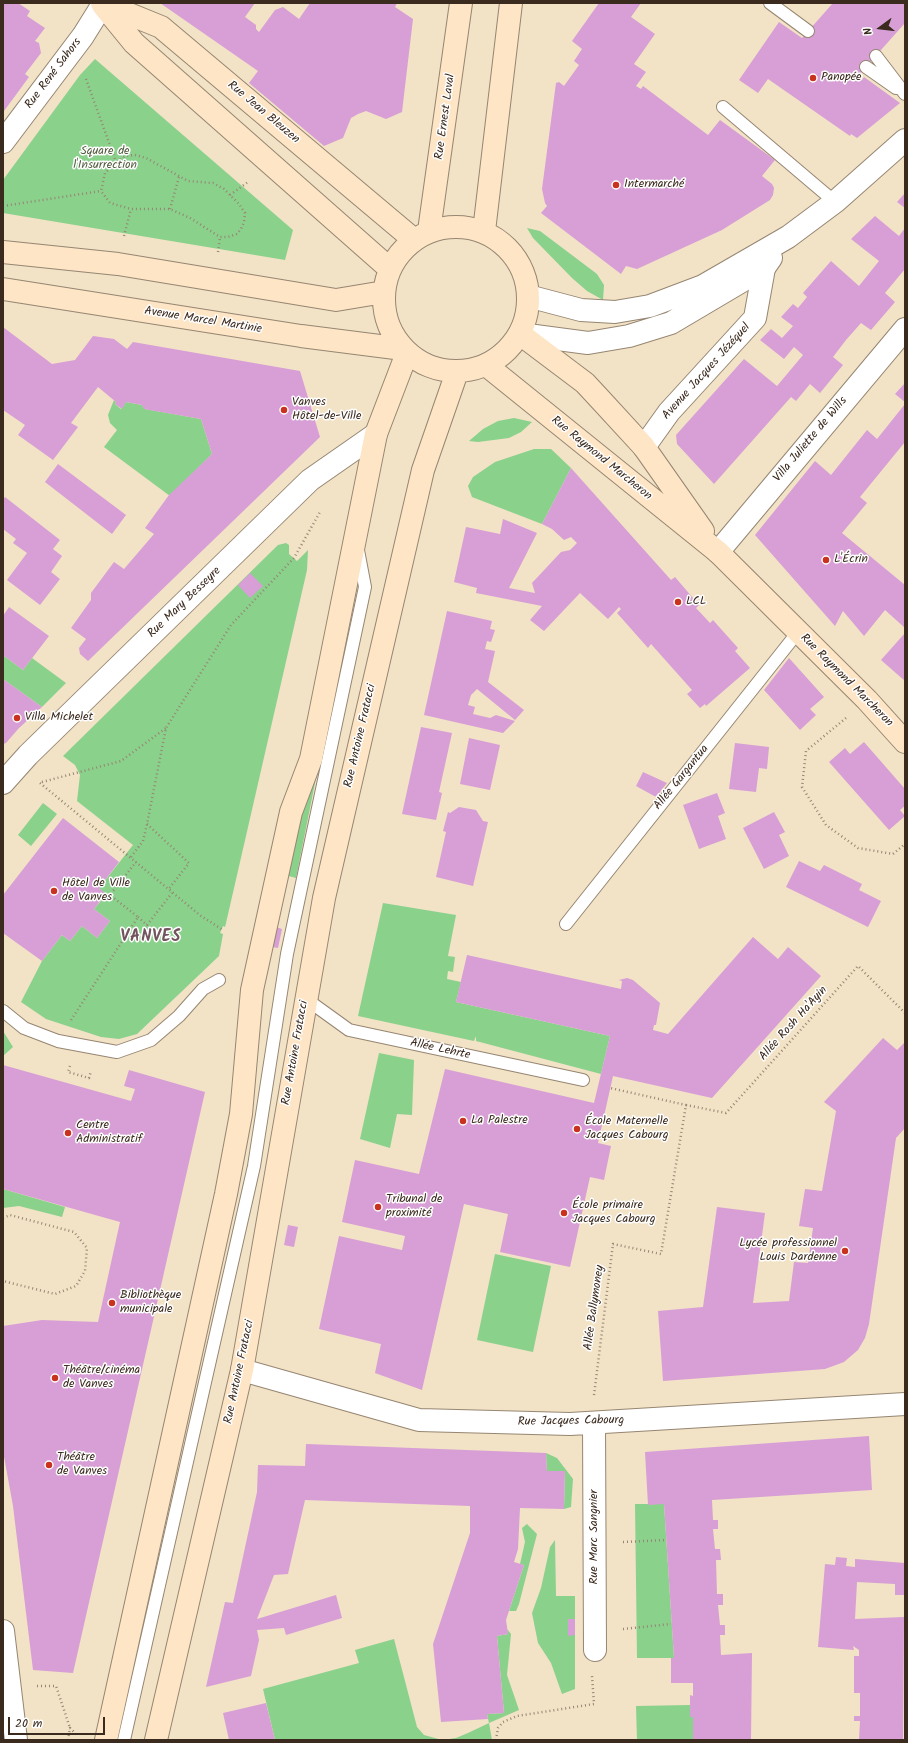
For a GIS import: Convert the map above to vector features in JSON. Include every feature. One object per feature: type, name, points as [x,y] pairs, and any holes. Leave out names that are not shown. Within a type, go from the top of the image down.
[{"type":"main road","name":"Rue Jean Bleuzen","points":[[102,3],[161,27],[421,235]]},
{"type":"main road","points":[[102,3],[134,43],[390,269]]},
{"type":"main road","name":"Rue Ernest Laval","points":[[421,235],[461,3]]},
{"type":"main road","points":[[484,231],[511,3]]},
{"type":"main road","points":[[456,226],[484,231],[500,240],[512,252],[522,268],[528,282],[528,307],[520,334],[496,360],[486,365],[457,372],[433,368],[405,351],[393,336],[387,321],[383,300],[386,278],[400,254],[421,235],[456,226]]},
{"type":"main road","points":[[3,252],[118,264],[336,300],[384,292]]},
{"type":"main road","name":"Avenue Marcel Martinie","points":[[3,289],[405,351]]},
{"type":"main road","name":"Rue Raymond Marcheron","points":[[520,334],[585,383],[644,447],[718,552]]},
{"type":"main road","name":"Rue Antoine Fratacci","points":[[106,1740],[226,1194],[241,1114],[252,990],[292,812],[311,759],[376,434],[405,351]]},
{"type":"main road","name":"Rue Raymond Marcheron","points":[[486,365],[718,552],[868,700],[905,742]]},
{"type":"main road","name":"Rue Antoine Fratacci","points":[[156,1740],[242,1370],[324,898],[423,470],[457,372]]},
{"type":"street","name":"Rue René Sahors","points":[[3,142],[83,36],[102,3]]},
{"type":"street","name":"Avenue Jacques Jézéquel","points":[[528,296],[581,310],[615,312],[650,306],[703,286],[788,237],[836,202],[905,140]]},
{"type":"street","name":"Avenue Jacques Jézéquel","points":[[520,334],[588,343],[629,336],[671,323],[764,268],[788,237]]},
{"type":"street","name":"Avenue Jacques Jézéquel","points":[[644,447],[669,412],[755,318],[764,268]]},
{"type":"street","name":"Villa Juliette de Wills","points":[[718,552],[905,329]]},
{"type":"street","name":"Rue Mary Besseyre","points":[[3,783],[28,755],[310,480],[376,434]]},
{"type":"street","name":"Rue Jacques Cabourg","points":[[242,1370],[419,1420],[570,1424],[905,1404]]},
{"type":"street","name":"Rue Marc Sangnier","points":[[594,1423],[594,1641]]},
{"type":"street","points":[[3,1631],[11,1686],[16,1740]]},
{"type":"lane","points":[[770,3],[808,31]]},
{"type":"lane","points":[[876,56],[905,94]]},
{"type":"lane","points":[[866,68],[905,94]]},
{"type":"lane","points":[[723,107],[836,202]]},
{"type":"lane","name":"Rue Antoine Fratacci","points":[[124,1740],[254,1166],[287,954],[365,587],[355,537]]},
{"type":"lane","name":"Allée Gargantua","points":[[566,924],[798,632]]},
{"type":"lane","points":[[3,1011],[24,1028],[58,1041],[117,1052],[151,1040],[179,1016],[203,989],[219,980]]},
{"type":"lane","name":"Allée Lehrte","points":[[306,999],[349,1030],[583,1080]]},
{"type":"path","points":[[86,78],[116,162]]},
{"type":"path","points":[[136,155],[146,158],[188,181],[213,183],[230,195],[239,204],[245,213],[244,222],[237,234],[228,237],[220,237],[190,218],[170,209],[131,209],[110,203],[101,191],[105,173],[116,162],[126,156],[136,155]]},
{"type":"path","points":[[170,209],[179,177]]},
{"type":"path","points":[[230,195],[248,182]]},
{"type":"path","points":[[3,206],[101,191]]},
{"type":"path","points":[[125,233],[131,209]]},
{"type":"path","points":[[218,257],[220,237]]},
{"type":"path","points":[[131,857],[143,841],[166,728],[231,625],[294,558],[320,511]]},
{"type":"path","points":[[868,700],[806,751],[802,787],[826,825],[858,848],[893,854],[905,844]]},
{"type":"path","points":[[166,728],[121,761],[40,783],[131,857],[200,916],[223,930]]},
{"type":"path","points":[[147,824],[189,863],[168,890]]},
{"type":"path","points":[[136,862],[110,895],[147,925],[172,892]]},
{"type":"path","points":[[58,1041],[138,917]]},
{"type":"path","name":"Allée Rosh Ha'Ayin","points":[[686,1105],[726,1113],[858,966],[905,1013]]},
{"type":"path","points":[[610,1088],[686,1105]]},
{"type":"path","name":"Allée Ballymoney","points":[[594,1423],[594,1388],[613,1244],[661,1254],[686,1105]]},
{"type":"path","points":[[3,1218],[10,1215],[74,1232],[87,1248],[85,1271],[76,1286],[55,1294],[3,1281]]},
{"type":"path","points":[[595,1542],[666,1540]]},
{"type":"path","points":[[594,1641],[671,1624]]},
{"type":"path","points":[[496,1740],[498,1728],[503,1722],[510,1719],[594,1704],[591,1681]]},
{"type":"path","points":[[11,1686],[56,1686],[70,1728],[82,1740]]},
{"type":"path","points":[[68,1740],[70,1728]]},
{"type":"green space","name":"Square de l'Insurrection","points":[[95,59],[293,230],[285,260],[3,213],[3,180],[80,75]]},
{"type":"green space","points":[[527,228],[540,231],[597,274],[604,285],[603,300],[587,291],[572,278],[533,238]]},
{"type":"green space","points":[[114,400],[116,402],[115,404],[121,409],[126,402],[142,405],[145,409],[201,419],[212,454],[170,496],[104,447],[117,430],[110,423],[108,415]]},
{"type":"green space","points":[[514,418],[532,422],[521,432],[509,438],[478,442],[469,441],[483,429],[498,421]]},
{"type":"green space","points":[[534,449],[551,449],[571,468],[542,524],[472,497],[468,486],[473,477],[495,462]]},
{"type":"green space","points":[[286,543],[289,545],[289,554],[297,561],[308,550],[307,570],[226,923],[225,927],[223,926],[220,933],[223,934],[219,956],[137,1034],[119,1039],[101,1037],[46,1019],[21,1002],[42,961],[62,935],[70,941],[82,926],[97,938],[110,921],[94,909],[106,895],[99,888],[133,845],[77,801],[80,775],[75,765],[63,756],[278,545]]},
{"type":"green space","points":[[3,655],[23,670],[32,658],[66,683],[42,707],[3,679]]},
{"type":"green space","points":[[319,763],[296,878],[285,875],[299,810]]},
{"type":"green space","points":[[43,803],[57,814],[31,846],[18,835]]},
{"type":"green space","points":[[383,903],[456,915],[448,956],[455,957],[453,972],[448,971],[447,979],[461,982],[456,1002],[610,1036],[601,1074],[476,1041],[476,1036],[474,1041],[358,1016]]},
{"type":"green space","points":[[3,1031],[13,1047],[3,1056]]},
{"type":"green space","points":[[379,1053],[414,1060],[412,1115],[397,1114],[390,1148],[360,1139]]},
{"type":"green space","points":[[3,1189],[65,1207],[62,1217],[19,1206],[3,1208]]},
{"type":"green space","points":[[495,1254],[551,1266],[533,1352],[477,1340]]},
{"type":"green space","points":[[546,1453],[557,1458],[573,1479],[571,1507],[564,1509],[565,1471],[547,1471]]},
{"type":"green space","points":[[635,1504],[664,1504],[674,1658],[637,1658]]},
{"type":"green space","points":[[527,1524],[537,1534],[519,1604],[516,1611],[509,1611],[524,1565],[520,1564],[525,1542],[522,1528]]},
{"type":"green space","points":[[555,1540],[556,1596],[575,1596],[575,1619],[568,1635],[575,1635],[575,1689],[562,1694],[551,1663],[538,1643],[532,1613],[541,1588],[550,1547]]},
{"type":"green space","points":[[507,1629],[511,1634],[507,1675],[519,1710],[489,1723],[487,1714],[504,1713],[497,1636],[508,1634]]},
{"type":"green space","points":[[394,1639],[417,1727],[424,1735],[442,1740],[275,1740],[263,1689],[359,1663],[355,1650]]},
{"type":"green space","points":[[690,1705],[693,1717],[693,1740],[637,1740],[636,1706]]},
{"type":"green space","points":[[489,1723],[492,1740],[442,1740],[456,1738]]},
{"type":"building","points":[[3,3],[18,3],[30,11],[27,16],[45,28],[35,41],[39,43],[41,53],[25,74],[29,77],[4,111]]},
{"type":"building","points":[[160,3],[255,3],[245,17],[256,25],[256,29],[259,32],[275,10],[283,7],[299,19],[310,3],[397,3],[395,7],[413,19],[402,112],[386,119],[366,111],[358,114],[351,118],[343,138],[324,146],[249,83],[258,71]]},
{"type":"building","points":[[599,3],[641,3],[631,17],[655,34],[634,64],[646,72],[636,86],[641,89],[643,86],[708,135],[720,120],[775,160],[762,176],[772,184],[774,188],[773,195],[770,200],[722,230],[637,269],[626,266],[621,274],[541,213],[547,206],[542,189],[556,83],[559,82],[564,86],[579,65],[574,61],[582,49],[572,41]]},
{"type":"building","points":[[833,3],[905,3],[905,23],[857,77],[862,80],[864,77],[900,103],[857,138],[851,134],[850,136],[768,79],[758,93],[739,80],[779,22],[802,38]]},
{"type":"building","points":[[905,193],[905,208],[897,202]]},
{"type":"building","points":[[875,216],[899,236],[905,228],[905,269],[885,293],[895,302],[871,330],[861,323],[846,340],[833,357],[843,365],[820,393],[810,384],[796,401],[791,397],[714,484],[677,444],[676,435],[744,359],[777,386],[803,355],[794,347],[784,359],[760,340],[771,329],[782,338],[793,326],[781,317],[793,304],[798,308],[807,297],[803,293],[831,261],[859,286],[879,261],[851,239]]},
{"type":"building","points":[[3,327],[52,364],[75,360],[93,336],[114,339],[127,349],[133,342],[300,371],[320,437],[88,661],[80,654],[79,648],[86,639],[71,628],[91,600],[91,593],[114,562],[124,569],[154,534],[145,528],[169,495],[212,454],[201,419],[144,409],[142,405],[126,402],[122,409],[98,387],[71,423],[78,427],[53,460],[18,435],[25,425],[3,410]]},
{"type":"building","points":[[905,383],[905,402],[895,394]]},
{"type":"building","name":"L'Écrin","points":[[905,404],[905,442],[860,497],[867,503],[842,533],[905,585],[905,628],[885,610],[864,636],[843,611],[835,626],[755,535],[815,461],[831,475],[867,430],[877,439]]},
{"type":"building","points":[[58,464],[126,515],[112,534],[45,482]]},
{"type":"building","points":[[571,468],[671,580],[675,577],[699,605],[696,608],[710,623],[713,620],[738,648],[735,651],[750,668],[706,706],[705,704],[700,708],[687,694],[692,690],[651,644],[648,648],[617,613],[621,609],[619,607],[608,619],[580,593],[544,631],[530,620],[542,606],[476,593],[477,588],[454,582],[466,527],[500,534],[503,519],[537,533],[509,588],[535,593],[532,583],[561,552],[570,550],[577,543],[571,537],[564,540],[552,529],[542,524]]},
{"type":"building","points":[[5,497],[60,540],[53,549],[62,556],[51,572],[60,579],[40,605],[7,580],[27,553],[13,543],[16,539],[3,529],[3,500]]},
{"type":"building","points":[[250,573],[263,586],[250,598],[238,585]]},
{"type":"building","points":[[9,607],[49,636],[23,670],[3,655],[3,616]]},
{"type":"building","points":[[447,611],[492,621],[490,629],[495,630],[491,642],[487,641],[485,649],[495,651],[488,682],[524,710],[515,720],[477,689],[471,695],[468,705],[475,707],[473,714],[490,718],[496,715],[515,721],[503,733],[424,715]]},
{"type":"building","points":[[905,633],[905,681],[881,660]]},
{"type":"building","points":[[789,658],[824,697],[810,709],[816,715],[800,730],[764,690]]},
{"type":"building","name":"Villa Michelet","points":[[3,679],[42,707],[19,728],[6,743],[3,744]]},
{"type":"building","points":[[421,727],[452,733],[439,792],[442,793],[436,820],[402,814]]},
{"type":"building","points":[[469,738],[500,745],[490,790],[460,784]]},
{"type":"building","points":[[864,742],[905,789],[905,806],[900,810],[905,816],[889,830],[829,762],[845,748],[850,754]]},
{"type":"building","points":[[735,743],[769,747],[767,769],[759,768],[756,792],[729,789]]},
{"type":"building","points":[[643,772],[667,783],[656,797],[636,786]]},
{"type":"building","points":[[717,793],[725,813],[718,816],[726,839],[699,849],[683,805]]},
{"type":"building","points":[[459,807],[476,810],[483,821],[488,822],[473,886],[436,877],[446,832],[443,831],[448,812],[450,813]]},
{"type":"building","points":[[774,812],[785,832],[779,835],[789,856],[764,869],[743,828]]},
{"type":"building","name":"Hôtel de Ville de Vanves","points":[[63,818],[119,862],[99,888],[106,894],[94,909],[110,921],[97,938],[82,926],[70,941],[62,935],[42,961],[3,933],[3,895]]},
{"type":"building","points":[[799,861],[820,871],[824,865],[862,884],[859,890],[881,901],[868,927],[786,887]]},
{"type":"building","points":[[276,927],[282,929],[278,948],[272,947]]},
{"type":"building","points":[[753,937],[778,959],[788,947],[821,976],[712,1098],[613,1076],[598,1143],[611,1146],[604,1180],[590,1177],[570,1267],[500,1252],[508,1214],[464,1204],[422,1390],[375,1373],[381,1344],[319,1329],[339,1236],[402,1250],[405,1236],[342,1222],[355,1160],[419,1174],[445,1069],[594,1103],[610,1036],[456,1002],[467,955],[621,989],[622,981],[619,980],[627,978],[633,980],[660,1003],[656,1025],[654,1025],[653,1030],[668,1034]]},
{"type":"building","name":"Lycée professionnel Louis Dardenne","points":[[883,1038],[897,1050],[905,1042],[905,1128],[896,1138],[869,1324],[865,1338],[858,1350],[844,1362],[825,1369],[663,1381],[658,1311],[703,1307],[717,1207],[765,1213],[753,1303],[789,1301],[794,1262],[808,1263],[813,1228],[799,1226],[805,1189],[822,1191],[836,1111],[824,1102]]},
{"type":"building","points":[[3,1065],[131,1101],[135,1089],[124,1086],[129,1070],[205,1092],[73,1673],[33,1670],[13,1506],[3,1451],[3,1326],[42,1320],[98,1322],[120,1222],[3,1189]]},
{"type":"building","points":[[288,1225],[298,1227],[294,1247],[284,1245]]},
{"type":"building","points":[[869,1436],[872,1490],[712,1500],[713,1520],[718,1520],[718,1529],[713,1529],[715,1549],[720,1549],[721,1560],[716,1560],[717,1594],[723,1594],[723,1605],[718,1605],[720,1625],[725,1625],[725,1635],[720,1635],[721,1655],[752,1653],[751,1740],[693,1740],[693,1717],[690,1717],[690,1695],[693,1696],[693,1683],[671,1683],[671,1658],[674,1658],[664,1504],[648,1505],[645,1452]]},
{"type":"building","points":[[306,1444],[546,1453],[547,1471],[565,1471],[564,1509],[520,1508],[518,1549],[514,1562],[524,1565],[506,1620],[508,1634],[497,1636],[504,1713],[487,1714],[488,1719],[441,1722],[433,1644],[470,1533],[470,1506],[305,1500],[288,1574],[274,1575],[257,1619],[336,1595],[342,1618],[286,1635],[284,1628],[257,1630],[259,1640],[251,1676],[206,1687],[225,1602],[233,1603],[257,1492],[258,1465],[305,1466]]},
{"type":"building","points":[[836,1557],[847,1558],[846,1566],[855,1567],[855,1559],[905,1563],[905,1595],[895,1595],[895,1584],[857,1582],[855,1619],[904,1617],[903,1740],[859,1740],[860,1721],[854,1721],[854,1716],[860,1716],[860,1693],[854,1693],[854,1656],[859,1656],[859,1650],[853,1646],[854,1650],[818,1647],[825,1564],[835,1565]]},
{"type":"building","points":[[568,1619],[575,1619],[575,1635],[568,1636]]},
{"type":"building","points":[[266,1703],[275,1740],[229,1740],[223,1713]]},
{"type":"place","name":"Panopée","points":[[813,78]]},
{"type":"place","name":"Intermarché","points":[[616,185]]},
{"type":"place","name":"Vanves Hôtel-de-Ville","points":[[284,410]]},
{"type":"place","name":"L'Écrin","points":[[826,560]]},
{"type":"place","name":"LCL","points":[[678,602]]},
{"type":"place","name":"Villa Michelet","points":[[17,718]]},
{"type":"place","name":"Hôtel de Ville de Vanves","points":[[54,891]]},
{"type":"place","name":"La Palestre","points":[[463,1121]]},
{"type":"place","name":"École Maternelle Jacques Cabourg","points":[[577,1129]]},
{"type":"place","name":"Centre Administratif","points":[[68,1133]]},
{"type":"place","name":"Tribunal de proximité","points":[[378,1207]]},
{"type":"place","name":"École primaire Jacques Cabourg","points":[[564,1213]]},
{"type":"place","name":"Lycée professionnel Louis Dardenne","points":[[845,1251]]},
{"type":"place","name":"Bibliothèque municipale","points":[[112,1303]]},
{"type":"place","name":"Théâtre/cinéma de Vanves","points":[[55,1378]]},
{"type":"place","name":"Théâtre de Vanves","points":[[49,1465]]},
{"type":"district","name":"VANVES","points":[[151,938]]}]
